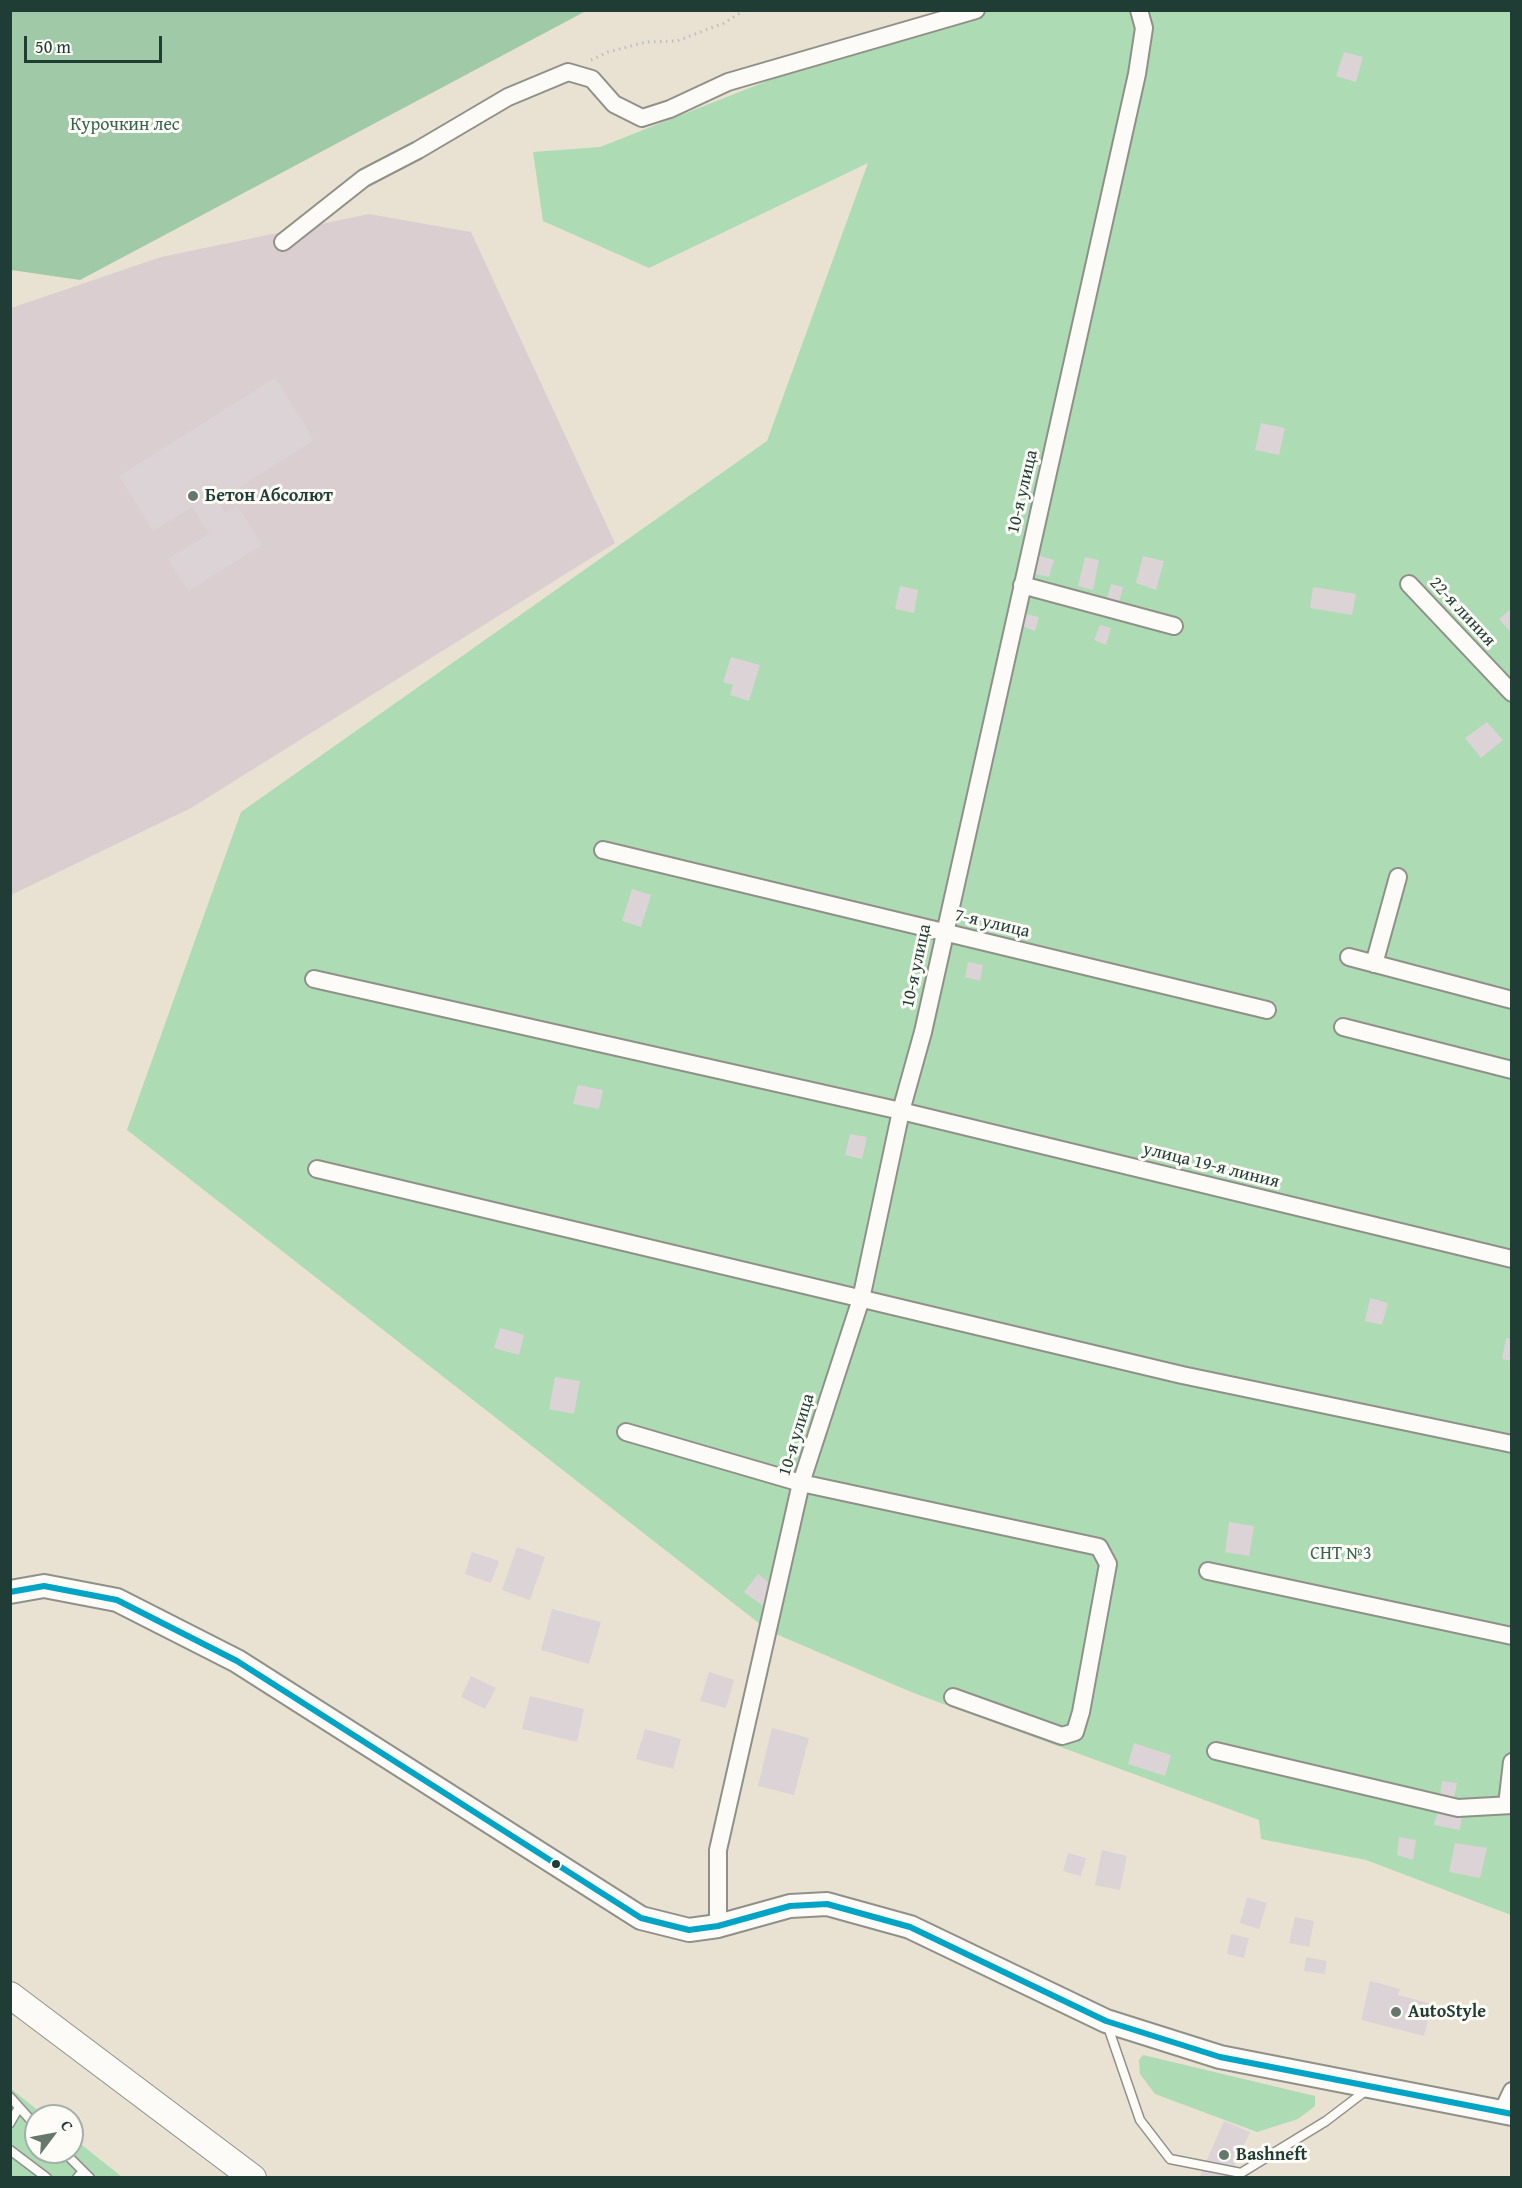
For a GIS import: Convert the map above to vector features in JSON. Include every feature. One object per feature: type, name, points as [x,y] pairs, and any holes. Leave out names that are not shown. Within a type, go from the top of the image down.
[{"type":"main road","points":[[10,1995],[253,2178]]},
{"type":"street","points":[[283,242],[364,178],[418,150],[508,97],[568,72],[592,79],[614,104],[642,118],[670,109],[728,82],[976,10]]},
{"type":"street","name":"10-я улица","points":[[718,1926],[718,1851],[801,1483],[861,1299],[1137,74],[1144,28],[1139,10]]},
{"type":"street","name":"22-я линия","points":[[1409,584],[1512,693]]},
{"type":"street","points":[[1022,585],[1174,626]]},
{"type":"street","name":"7-я улица","points":[[603,850],[1268,1010]]},
{"type":"street","points":[[1374,964],[1398,877]]},
{"type":"street","points":[[1349,957],[1512,999]]},
{"type":"street","name":"улица 19-я линия","points":[[314,979],[902,1111],[1512,1259]]},
{"type":"street","points":[[1343,1027],[1512,1070]]},
{"type":"street","points":[[317,1169],[1182,1375],[1512,1444]]},
{"type":"street","points":[[626,1432],[801,1483],[1099,1547],[1108,1564],[1081,1712],[1075,1732],[1062,1736],[953,1697]]},
{"type":"street","points":[[1208,1571],[1512,1636]]},
{"type":"street","points":[[10,1592],[44,1586],[117,1600],[237,1660],[641,1918],[689,1930],[718,1926],[790,1906],[826,1904],[910,1927],[1106,2021],[1220,2057],[1369,2088],[1507,2113],[1512,2091]]},
{"type":"street","points":[[1216,1751],[1458,1808],[1509,1805],[1512,1762]]},
{"type":"lane","points":[[1106,2021],[1140,2120],[1170,2158],[1241,2173],[1326,2121],[1369,2088]]},
{"type":"lane","points":[[10,2097],[24,2115]]},
{"type":"lane","points":[[10,2123],[18,2109]]},
{"type":"lane","points":[[10,2150],[47,2178]]},
{"type":"lane","points":[[80,2174],[90,2178]]},
{"type":"path","points":[[568,72],[608,52],[646,42],[677,41],[724,23],[745,10]]},
{"type":"shaded area","points":[[369,214],[471,232],[615,543],[191,808],[11,895],[11,308],[161,257]]},
{"type":"green space","name":"Курочкин лес","points":[[10,11],[586,11],[80,280],[11,270]]},
{"type":"green space","name":"СНТ №3","points":[[969,11],[1511,11],[1511,1915],[1366,1860],[1261,1839],[1259,1820],[911,1692],[769,1631],[127,1130],[241,812],[767,441],[868,163],[649,268],[543,221],[533,152],[600,147],[856,46]]},
{"type":"green space","points":[[1143,2055],[1315,2096],[1315,2106],[1298,2119],[1257,2132],[1155,2094],[1140,2074],[1139,2060]]},
{"type":"green space","points":[[10,2088],[30,2104],[24,2104],[24,2164],[84,2164],[84,2147],[122,2177],[11,2177]]},
{"type":"building","points":[[1344,52],[1363,57],[1356,82],[1336,76]]},
{"type":"building","points":[[275,378],[314,440],[218,501],[225,513],[237,505],[262,545],[188,591],[168,559],[209,534],[192,507],[153,531],[119,476]]},
{"type":"building","points":[[1261,423],[1285,428],[1279,455],[1255,450]]},
{"type":"building","points":[[1033,554],[1054,560],[1049,577],[1028,572]]},
{"type":"building","points":[[1143,556],[1164,561],[1156,590],[1136,583]]},
{"type":"building","points":[[1085,557],[1099,560],[1093,590],[1078,586]]},
{"type":"building","points":[[1111,584],[1123,587],[1119,603],[1107,598]]},
{"type":"building","points":[[900,586],[918,590],[914,613],[895,609]]},
{"type":"building","points":[[1313,587],[1356,594],[1352,615],[1310,608]]},
{"type":"building","points":[[1512,608],[1512,634],[1499,619]]},
{"type":"building","points":[[1025,614],[1039,617],[1035,631],[1022,626]]},
{"type":"building","points":[[1100,625],[1111,628],[1106,645],[1094,640]]},
{"type":"building","points":[[731,657],[760,665],[749,701],[730,695],[733,685],[723,682]]},
{"type":"building","points":[[1487,722],[1503,740],[1481,758],[1465,738]]},
{"type":"building","points":[[632,889],[651,895],[641,927],[622,921]]},
{"type":"building","points":[[968,962],[983,965],[980,981],[965,977]]},
{"type":"building","points":[[578,1085],[603,1090],[599,1109],[573,1104]]},
{"type":"building","points":[[850,1134],[867,1137],[862,1159],[845,1155]]},
{"type":"building","points":[[1370,1298],[1388,1303],[1382,1325],[1365,1321]]},
{"type":"building","points":[[500,1328],[524,1335],[519,1355],[494,1348]]},
{"type":"building","points":[[1506,1338],[1512,1339],[1512,1361],[1502,1359]]},
{"type":"building","points":[[555,1377],[580,1381],[574,1414],[549,1409]]},
{"type":"building","points":[[1229,1522],[1254,1526],[1249,1556],[1225,1552]]},
{"type":"building","points":[[517,1547],[545,1557],[530,1600],[502,1590]]},
{"type":"building","points":[[472,1552],[499,1561],[491,1583],[465,1574]]},
{"type":"building","points":[[758,1574],[776,1588],[763,1606],[744,1592]]},
{"type":"building","points":[[552,1609],[601,1622],[589,1664],[541,1650]]},
{"type":"building","points":[[709,1672],[734,1680],[726,1708],[700,1701]]},
{"type":"building","points":[[471,1676],[496,1688],[485,1709],[461,1697]]},
{"type":"building","points":[[530,1696],[584,1709],[577,1742],[522,1729]]},
{"type":"building","points":[[772,1728],[809,1738],[794,1795],[758,1786]]},
{"type":"building","points":[[645,1729],[681,1739],[673,1769],[636,1759]]},
{"type":"building","points":[[1134,1743],[1171,1755],[1165,1776],[1128,1764]]},
{"type":"building","points":[[1442,1781],[1457,1783],[1454,1799],[1440,1795]]},
{"type":"building","points":[[1438,1810],[1462,1816],[1460,1830],[1434,1825]]},
{"type":"building","points":[[1399,1837],[1416,1840],[1413,1860],[1397,1855]]},
{"type":"building","points":[[1455,1843],[1487,1848],[1480,1878],[1449,1872]]},
{"type":"building","points":[[1102,1850],[1127,1856],[1120,1890],[1095,1885]]},
{"type":"building","points":[[1068,1853],[1086,1858],[1081,1876],[1063,1871]]},
{"type":"building","points":[[1247,1897],[1267,1903],[1259,1929],[1240,1923]]},
{"type":"building","points":[[1295,1917],[1314,1921],[1309,1947],[1289,1943]]},
{"type":"building","points":[[1231,1934],[1249,1938],[1244,1958],[1227,1954]]},
{"type":"building","points":[[1306,1957],[1327,1961],[1325,1974],[1304,1971]]},
{"type":"building","name":"AutoStyle","points":[[1370,1981],[1400,1989],[1398,1995],[1432,2004],[1424,2036],[1361,2020]]},
{"type":"building","name":"Bashneft","points":[[1224,2121],[1250,2132],[1229,2178],[1199,2178]]},
{"type":"transit line","points":[[10,1592],[44,1586],[117,1600],[237,1661],[641,1918],[689,1930],[718,1926],[790,1906],[827,1904],[910,1927],[1106,2021],[1220,2057],[1512,2114]]},
{"type":"place","name":"Бетон Абсолют","points":[[193,496]]},
{"type":"place","name":"AutoStyle","points":[[1396,2012]]},
{"type":"place","name":"Bashneft","points":[[1224,2155]]}]
